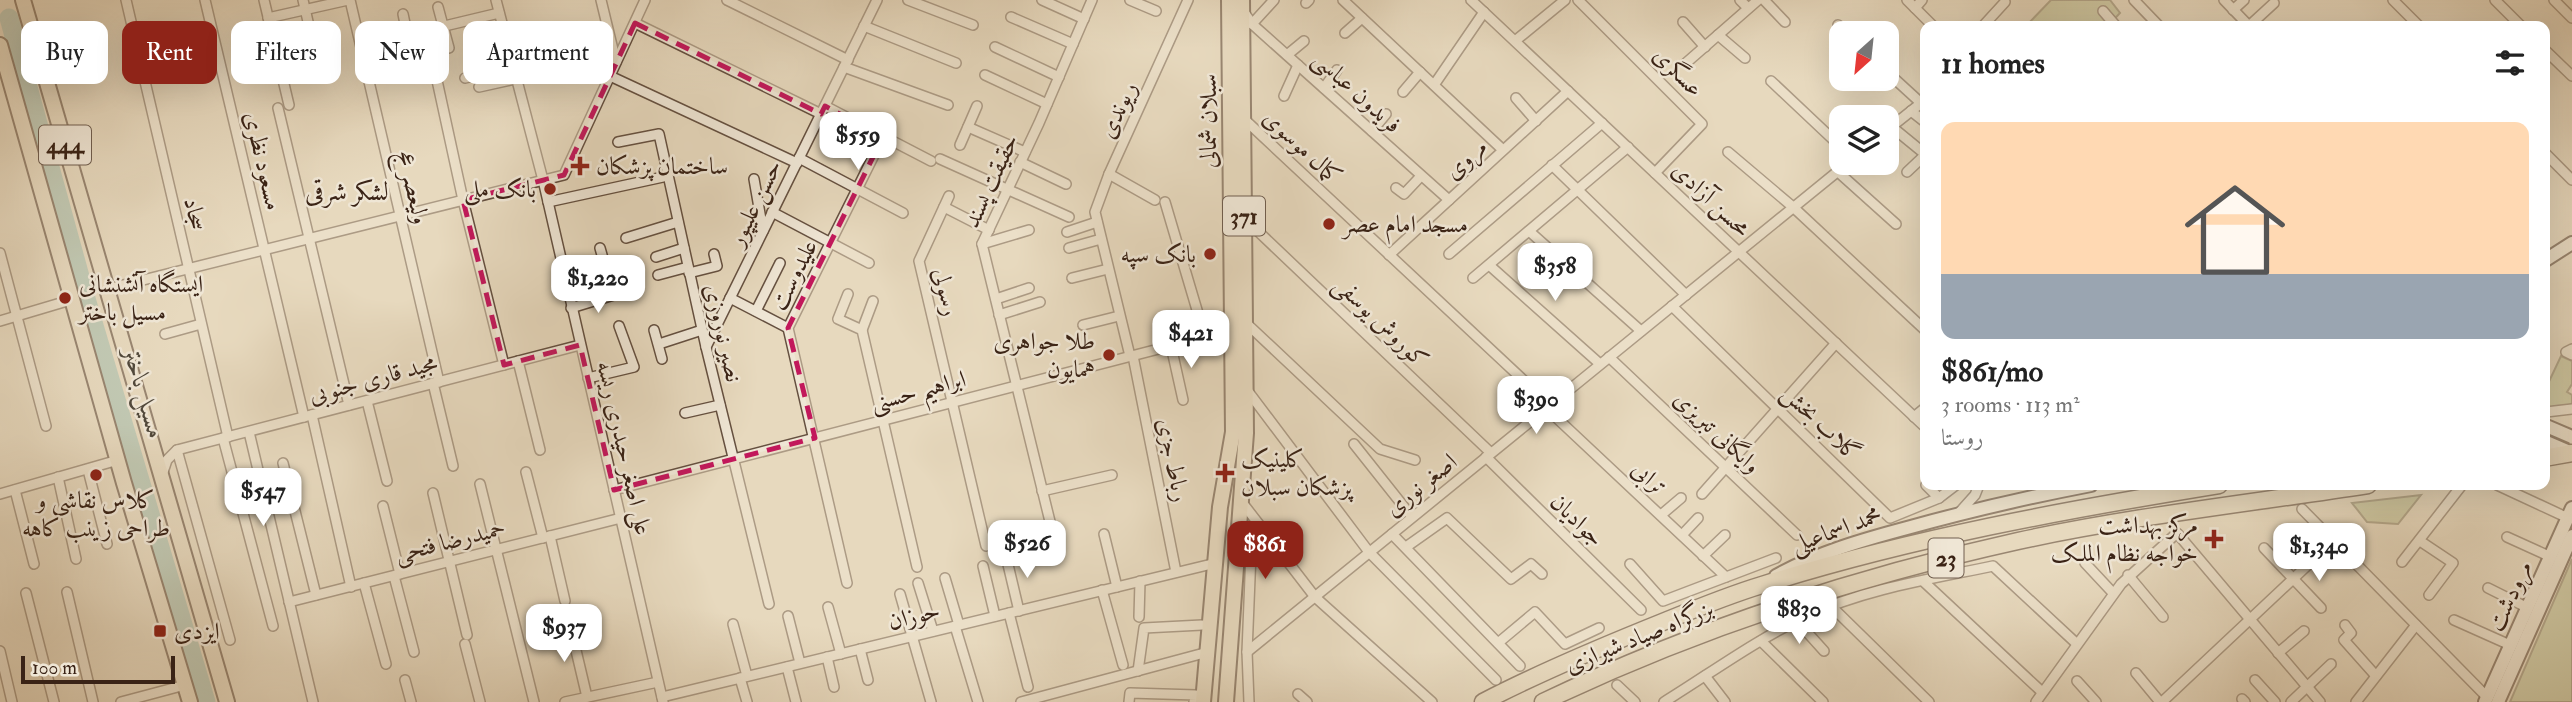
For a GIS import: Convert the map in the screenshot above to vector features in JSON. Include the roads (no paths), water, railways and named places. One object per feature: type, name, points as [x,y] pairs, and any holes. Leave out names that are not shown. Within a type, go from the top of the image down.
[{"type":"highway","points":[[2550,432],[2572,430]]},
{"type":"highway","points":[[2550,456],[2572,453]]},
{"type":"highway","name":"بزرگراه صیاد شیرازی","points":[[1483,702],[1560,664],[1763,584],[2004,523],[2191,490]]},
{"type":"highway","name":"بزرگراه صیاد شیرازی","points":[[1543,702],[1717,629],[1776,608],[1932,561],[2088,528],[2335,490]]},
{"type":"main road","name":"444","points":[[23,0],[228,702]]},
{"type":"main road","name":"سبلان شمالی","points":[[1229,0],[1245,387],[1246,433],[1240,499]]},
{"type":"main road","name":"سبلان شمالی","points":[[1203,702],[1220,507],[1233,432],[1241,328],[1244,218],[1242,5]]},
{"type":"main road","name":"444","points":[[0,45],[190,702]]},
{"type":"main road","points":[[2550,257],[2572,243]]},
{"type":"main road","points":[[2550,422],[2572,437]]},
{"type":"main road","points":[[2550,444],[2572,453]]},
{"type":"main road","name":"محمد اسماعیلی","points":[[1763,584],[1825,552],[2045,490]]},
{"type":"main road","name":"371","points":[[1226,702],[1240,499]]},
{"type":"main road","name":"مرودشت","points":[[2490,700],[2510,645],[2570,513]]},
{"type":"main road","name":"مرودشت","points":[[2490,700],[2572,536]]},
{"type":"main road","points":[[1227,678],[1234,702]]},
{"type":"street","name":"سجاد","points":[[126,0],[226,438],[273,626]]},
{"type":"street","name":"مسعود نظری","points":[[205,0],[264,250],[351,587]]},
{"type":"street","points":[[264,0],[289,105]]},
{"type":"street","points":[[268,18],[304,5],[349,0]]},
{"type":"street","name":"ولیعصر عج","points":[[349,0],[400,216],[453,467]]},
{"type":"street","name":"علی اصغر حیدری ریسه","points":[[496,0],[501,21]]},
{"type":"street","points":[[601,0],[616,62]]},
{"type":"street","points":[[613,69],[645,0]]},
{"type":"street","points":[[727,0],[846,63],[948,105]]},
{"type":"street","points":[[908,0],[973,25]]},
{"type":"street","points":[[1042,0],[1084,19]]},
{"type":"street","name":"حقیقت پسند","points":[[1056,546],[982,243],[1092,0]]},
{"type":"street","points":[[1130,0],[1156,11]]},
{"type":"street","name":"ریوندی","points":[[1131,356],[1119,316],[1096,209],[1109,174],[1188,0]]},
{"type":"street","points":[[1252,24],[1274,0]]},
{"type":"street","points":[[1343,0],[1503,150]]},
{"type":"street","name":"محسن آزادی","points":[[1471,0],[1920,422]]},
{"type":"street","points":[[1515,41],[1565,0]]},
{"type":"street","name":"عسگری","points":[[1578,0],[1702,124],[1655,173]]},
{"type":"street","points":[[1740,0],[1748,8]]},
{"type":"street","points":[[1686,64],[1758,0]]},
{"type":"street","points":[[1764,0],[1785,22]]},
{"type":"street","points":[[1907,0],[1928,21]]},
{"type":"street","points":[[1915,8],[1922,0]]},
{"type":"street","points":[[2134,0],[2153,21]]},
{"type":"street","points":[[2224,0],[2244,21]]},
{"type":"street","points":[[2233,10],[2244,0]]},
{"type":"street","points":[[2393,0],[2414,21]]},
{"type":"street","points":[[2494,0],[2516,21]]},
{"type":"street","points":[[2554,0],[2572,18]]},
{"type":"street","name":"حسن علیپور","points":[[706,347],[874,1]]},
{"type":"street","points":[[1988,21],[2005,2]]},
{"type":"street","points":[[2254,21],[2273,3]]},
{"type":"street","name":"فریدون عباسی","points":[[1242,5],[1252,24],[1449,200]]},
{"type":"street","points":[[438,7],[442,21]]},
{"type":"street","points":[[2103,11],[2112,21]]},
{"type":"street","points":[[1434,85],[1484,12]]},
{"type":"street","points":[[449,25],[499,13]]},
{"type":"street","points":[[403,14],[404,21]]},
{"type":"street","points":[[1011,17],[1073,44]]},
{"type":"street","points":[[1345,33],[1362,18]]},
{"type":"street","points":[[1683,22],[1705,47]]},
{"type":"street","points":[[635,23],[883,137],[1009,188],[1069,217]]},
{"type":"street","points":[[864,26],[956,63]]},
{"type":"street","points":[[1718,35],[1745,58]]},
{"type":"street","points":[[1287,55],[1304,41]]},
{"type":"street","points":[[995,47],[1059,77]]},
{"type":"street","points":[[2550,55],[2572,76]]},
{"type":"street","points":[[1284,96],[1298,65]]},
{"type":"street","points":[[1324,88],[1337,70]]},
{"type":"street","points":[[1403,92],[1420,72]]},
{"type":"street","points":[[985,75],[1047,104]]},
{"type":"street","points":[[613,77],[858,188],[903,213]]},
{"type":"street","points":[[1771,81],[1829,136]]},
{"type":"street","points":[[1899,82],[1920,99]]},
{"type":"street","points":[[438,84],[504,365]]},
{"type":"street","points":[[480,87],[493,84]]},
{"type":"street","name":"علی اصغر حیدری ریسه","points":[[516,84],[543,180],[662,699]]},
{"type":"street","points":[[107,289],[564,174],[606,84]]},
{"type":"street","name":"مروی","points":[[1390,255],[1568,92]]},
{"type":"street","points":[[1516,98],[1536,121]]},
{"type":"street","points":[[1899,121],[1920,104]]},
{"type":"street","points":[[960,145],[977,106]]},
{"type":"street","points":[[278,108],[349,405]]},
{"type":"street","points":[[1911,111],[1920,118]]},
{"type":"street","points":[[1372,131],[1386,114]]},
{"type":"street","name":"کمال موسوی","points":[[1243,118],[1548,406]]},
{"type":"street","points":[[1449,254],[1602,123]]},
{"type":"street","points":[[968,127],[1025,152]]},
{"type":"street","name":"نصیر نوروزی","points":[[618,142],[659,134],[702,330],[769,604]]},
{"type":"street","points":[[1899,136],[1920,151]]},
{"type":"street","name":"علیدوست","points":[[847,583],[788,328],[883,137]]},
{"type":"street","points":[[1473,278],[1628,147]]},
{"type":"street","points":[[1728,152],[1793,207],[1920,325]]},
{"type":"street","points":[[2550,158],[2572,180]]},
{"type":"street","points":[[1907,172],[1920,159]]},
{"type":"street","points":[[1020,162],[1066,184]]},
{"type":"street","points":[[1552,165],[1686,295]]},
{"type":"street","points":[[1109,174],[1155,200]]},
{"type":"street","name":"اصغر نوری","points":[[1247,652],[1832,175]]},
{"type":"street","points":[[1842,175],[1896,223]]},
{"type":"street","points":[[1396,188],[1404,194],[1421,176]]},
{"type":"street","points":[[548,202],[663,177]]},
{"type":"street","points":[[754,179],[763,231]]},
{"type":"street","name":"رسولی","points":[[949,196],[919,261],[986,546]]},
{"type":"street","points":[[1165,202],[1205,337]]},
{"type":"street","points":[[944,207],[989,230]]},
{"type":"street","points":[[772,212],[869,263]]},
{"type":"street","name":"کوروش یوسفی","points":[[1244,218],[1488,455]]},
{"type":"street","points":[[626,238],[678,222]]},
{"type":"street","points":[[1066,232],[1097,222]]},
{"type":"street","points":[[982,243],[1029,230]]},
{"type":"street","points":[[1529,231],[1641,331]]},
{"type":"street","points":[[1069,248],[1101,239]]},
{"type":"street","points":[[600,248],[608,276]]},
{"type":"street","points":[[656,257],[684,248]]},
{"type":"street","points":[[0,253],[46,426]]},
{"type":"street","points":[[659,275],[717,266],[714,254]]},
{"type":"street","points":[[564,275],[604,262]]},
{"type":"street","points":[[756,312],[780,263]]},
{"type":"street","points":[[1489,265],[1600,364]]},
{"type":"street","points":[[1072,278],[1108,269]]},
{"type":"street","points":[[996,299],[1029,288]]},
{"type":"street","points":[[571,307],[617,293]]},
{"type":"street","points":[[848,294],[838,319],[862,330]]},
{"type":"street","points":[[730,298],[788,328]]},
{"type":"street","points":[[0,321],[74,299]]},
{"type":"street","points":[[873,301],[862,330],[916,566]]},
{"type":"street","points":[[999,315],[1040,302]]},
{"type":"street","name":"گلاب بخش","points":[[1672,306],[1891,517],[1939,498],[1949,490]]},
{"type":"street","points":[[1083,325],[1119,316]]},
{"type":"street","points":[[165,334],[201,324]]},
{"type":"street","points":[[587,378],[634,367],[619,326]]},
{"type":"street","points":[[1241,328],[1361,433],[1385,451],[1415,460]]},
{"type":"street","name":"ابراهیم حسنی","points":[[614,490],[1241,328]]},
{"type":"street","points":[[654,330],[662,359]]},
{"type":"street","points":[[659,344],[702,330]]},
{"type":"street","points":[[1702,494],[1836,343]]},
{"type":"street","name":"مجید قاری جنوبی","points":[[177,450],[580,345]]},
{"type":"street","points":[[1171,346],[1182,400]]},
{"type":"street","points":[[2572,349],[2566,352],[2572,355]]},
{"type":"street","name":"رباط جزی","points":[[1131,356],[1176,572]]},
{"type":"street","name":"وایگانی تبریزی","points":[[1609,357],[1797,535]]},
{"type":"street","points":[[518,361],[540,450]]},
{"type":"street","points":[[1245,387],[1369,552],[1496,680]]},
{"type":"street","points":[[367,401],[387,481]]},
{"type":"street","points":[[685,413],[720,405]]},
{"type":"street","name":"ترابی","points":[[1548,406],[1726,577]]},
{"type":"street","points":[[2550,417],[2572,409]]},
{"type":"street","points":[[1914,417],[1920,412]]},
{"type":"street","points":[[249,432],[313,702]]},
{"type":"street","points":[[1353,444],[1412,517]]},
{"type":"street","points":[[161,480],[167,460],[177,450],[230,640]]},
{"type":"street","name":"جوادیان","points":[[1488,455],[1642,610]]},
{"type":"street","points":[[0,494],[118,460]]},
{"type":"street","points":[[284,463],[316,595]]},
{"type":"street","points":[[88,470],[107,544]]},
{"type":"street","points":[[526,472],[565,601]]},
{"type":"street","points":[[1042,491],[1112,475]]},
{"type":"street","points":[[58,477],[76,559]]},
{"type":"street","points":[[480,484],[534,702]]},
{"type":"street","points":[[264,496],[290,488]]},
{"type":"street","points":[[15,490],[34,564]]},
{"type":"street","points":[[1932,490],[1939,498]]},
{"type":"street","points":[[1958,514],[1977,490]]},
{"type":"street","points":[[2402,562],[2458,490]]},
{"type":"street","points":[[2510,490],[2570,513]]},
{"type":"street","points":[[433,493],[480,702]]},
{"type":"street","points":[[1661,516],[1681,498]]},
{"type":"street","points":[[1240,499],[1315,597],[1432,702]]},
{"type":"street","points":[[383,506],[414,652]]},
{"type":"street","points":[[2302,509],[2490,700]]},
{"type":"street","points":[[1240,517],[1251,553],[1247,652],[1250,702]]},
{"type":"street","name":"حمیدرضا فتحی","points":[[289,602],[621,518]]},
{"type":"street","points":[[1406,547],[1447,518],[1511,579],[1531,564],[1542,574]]},
{"type":"street","points":[[1682,535],[1698,518]]},
{"type":"street","points":[[2036,702],[2113,593],[2128,575],[2176,533],[2320,702]]},
{"type":"street","points":[[1104,534],[1117,587]]},
{"type":"street","points":[[1392,534],[1520,666]]},
{"type":"street","points":[[1703,556],[1725,535]]},
{"type":"street","points":[[2507,537],[2551,557]]},
{"type":"street","points":[[2420,541],[2453,563],[2429,595]]},
{"type":"street","points":[[2136,673],[2161,702],[2327,547]]},
{"type":"street","points":[[2264,548],[2321,608]]},
{"type":"street","points":[[1006,556],[1028,687]]},
{"type":"street","points":[[1630,564],[1662,601],[1776,558]]},
{"type":"street","name":"حوزان","points":[[662,699],[1216,563]]},
{"type":"street","points":[[2085,563],[2113,593]]},
{"type":"street","points":[[983,566],[995,616]]},
{"type":"street","points":[[1664,702],[1761,641],[1831,606],[1923,581],[1993,566],[2077,644]]},
{"type":"street","points":[[2128,575],[2163,617]]},
{"type":"street","points":[[945,578],[978,702]]},
{"type":"street","points":[[1139,617],[1140,581]]},
{"type":"street","points":[[1923,581],[2042,692]]},
{"type":"street","points":[[364,583],[386,664]]},
{"type":"street","points":[[918,583],[933,631]]},
{"type":"street","points":[[2488,588],[2528,608]]},
{"type":"street","points":[[1102,590],[1123,665]]},
{"type":"street","points":[[67,592],[93,702]]},
{"type":"street","points":[[26,593],[54,702]]},
{"type":"street","points":[[900,594],[930,702]]},
{"type":"street","points":[[1831,606],[1929,702]]},
{"type":"street","points":[[828,607],[841,654]]},
{"type":"street","points":[[1498,643],[1535,612],[1565,644],[1600,628]]},
{"type":"street","points":[[788,616],[800,663]]},
{"type":"street","points":[[2454,620],[2510,645]]},
{"type":"street","points":[[1797,621],[1824,651]]},
{"type":"street","points":[[733,624],[747,702]]},
{"type":"street","points":[[570,625],[587,697]]},
{"type":"street","points":[[1138,671],[1143,630],[1146,627],[1202,625]]},
{"type":"street","points":[[2345,625],[2351,633],[2344,640],[2376,677]]},
{"type":"street","points":[[2356,702],[2416,625]]},
{"type":"street","points":[[2278,653],[2304,631]]},
{"type":"street","points":[[1761,641],[1823,702]]},
{"type":"street","points":[[860,649],[868,680]]},
{"type":"street","points":[[0,651],[12,702]]},
{"type":"street","points":[[1021,702],[1208,652]]},
{"type":"street","points":[[827,657],[834,687]]},
{"type":"street","points":[[2291,702],[2331,664]]},
{"type":"street","points":[[787,667],[796,702]]},
{"type":"street","points":[[1705,676],[1725,702]]},
{"type":"street","points":[[405,680],[411,702]]},
{"type":"street","points":[[2255,680],[2275,702]]},
{"type":"street","points":[[2077,681],[2096,702]]},
{"type":"street","points":[[565,702],[658,682]]},
{"type":"street","points":[[121,702],[152,698],[185,685]]},
{"type":"street","points":[[1617,685],[1635,702]]},
{"type":"street","points":[[1060,692],[1063,702]]},
{"type":"street","points":[[1129,702],[1130,694],[1196,695],[1194,702]]},
{"type":"street","points":[[1298,694],[1307,702]]},
{"type":"waterway","name":"مسیل باختر","points":[[9,18],[87,302],[206,702]]},
{"type":"place","name":"ساختمان پزشکان","points":[[580,166]]},
{"type":"place","name":"بانک ملی","points":[[550,189]]},
{"type":"place","name":"مسجد امام عصر","points":[[1329,224]]},
{"type":"place","name":"بانک سپه","points":[[1210,254]]},
{"type":"place","name":"ایستگاه آتشنشانی مسیل باختر","points":[[65,298]]},
{"type":"place","name":"طلا جواهری همایون","points":[[1109,355]]},
{"type":"place","name":"کلینیک پزشکان سبلان","points":[[1225,473]]},
{"type":"place","name":"کلاس نقاشی و طراحی زینب کاهه","points":[[96,475]]},
{"type":"place","name":"مرکز بهداشت خواجه نظام الملک","points":[[2214,539]]},
{"type":"place","name":"ایزدی","points":[[160,631]]},
{"type":"district","name":"لشکر شرقی","points":[[347,192]]}]
